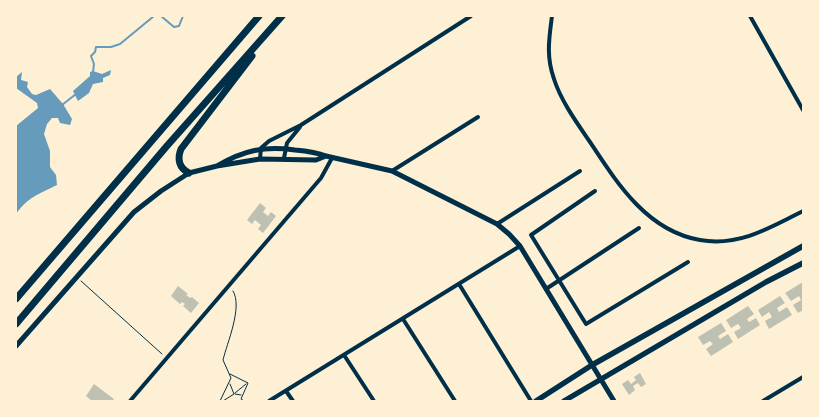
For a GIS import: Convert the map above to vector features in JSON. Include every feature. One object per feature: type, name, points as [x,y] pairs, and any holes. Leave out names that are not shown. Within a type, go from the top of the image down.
[{"type":"highway","points":[[16,299],[259,16]]},
{"type":"highway","points":[[16,324],[166,147],[282,16]]},
{"type":"highway","points":[[189,173],[180,166],[179,155],[181,149],[277,22]]},
{"type":"main road","points":[[536,401],[592,365],[803,246]]},
{"type":"main road","points":[[564,401],[766,282],[803,263]]},
{"type":"street","points":[[260,159],[261,148],[269,141],[301,125],[471,16]]},
{"type":"street","points":[[552,16],[547,51],[554,79],[572,116],[623,191],[659,224],[672,231],[699,240],[735,240],[764,231],[803,211]]},
{"type":"street","points":[[750,16],[803,110]]},
{"type":"street","points":[[392,171],[478,116]]},
{"type":"street","points":[[284,158],[285,148],[290,137],[301,125]]},
{"type":"street","points":[[217,166],[243,153],[261,148],[285,148],[317,153],[332,158],[392,171],[497,224],[520,246],[614,401]]},
{"type":"street","points":[[16,346],[76,276],[134,212],[161,191],[189,173],[217,166],[260,159],[284,158],[316,160],[326,156]]},
{"type":"street","points":[[130,401],[321,178],[332,158]]},
{"type":"street","points":[[497,224],[580,171]]},
{"type":"street","points":[[595,192],[531,235],[586,324],[688,262]]},
{"type":"street","points":[[546,289],[639,228]]},
{"type":"street","points":[[269,401],[520,246]]},
{"type":"street","points":[[459,284],[531,401]]},
{"type":"street","points":[[403,319],[455,401]]},
{"type":"street","points":[[344,355],[374,401]]},
{"type":"street","points":[[764,401],[803,377]]},
{"type":"street","points":[[286,391],[293,401]]},
{"type":"path","points":[[76,276],[166,358]]},
{"type":"path","points":[[231,289],[234,292],[235,312],[229,343],[223,360],[230,374],[230,384],[234,394]]},
{"type":"path","points":[[230,374],[248,383]]},
{"type":"path","points":[[224,401],[248,383]]},
{"type":"path","points":[[244,401],[241,400],[241,395],[248,383]]},
{"type":"path","points":[[220,401],[230,384]]},
{"type":"path","points":[[234,394],[241,395]]},
{"type":"water","points":[[111,70],[110,75],[103,78],[103,82],[93,84],[89,93],[78,101],[73,91],[90,76],[90,72],[93,71],[102,74]]},
{"type":"water","points":[[22,72],[21,80],[28,82],[27,87],[32,94],[36,95],[50,89],[63,104],[72,119],[70,125],[60,123],[58,118],[52,118],[47,124],[44,134],[50,151],[50,167],[56,175],[57,185],[30,200],[20,208],[16,214],[16,126],[38,108],[37,103],[16,88],[16,77]]},
{"type":"building","points":[[260,203],[266,208],[263,212],[268,216],[271,212],[276,216],[263,233],[258,229],[261,225],[255,220],[252,224],[247,220]]},
{"type":"building","points":[[803,282],[803,310],[798,313],[793,305],[801,300],[799,296],[791,301],[785,293]]},
{"type":"building","points":[[178,286],[188,294],[186,295],[190,298],[192,297],[199,303],[191,313],[183,306],[185,304],[182,302],[180,304],[171,296]]},
{"type":"building","points":[[780,296],[785,303],[777,308],[779,312],[787,307],[792,315],[769,329],[765,321],[772,317],[769,312],[762,317],[758,310]]},
{"type":"building","points":[[748,306],[754,314],[747,319],[749,322],[756,318],[760,325],[738,339],[734,332],[741,328],[738,324],[731,328],[726,320]]},
{"type":"building","points":[[721,323],[726,331],[718,336],[720,339],[728,334],[733,342],[711,356],[706,349],[713,344],[710,341],[703,345],[698,337]]},
{"type":"building","points":[[640,373],[646,384],[641,387],[638,383],[633,386],[635,390],[629,395],[622,384],[628,380],[631,384],[636,380],[634,377]]},
{"type":"building","points":[[94,384],[114,399],[112,401],[92,401],[86,396]]},
{"type":"waterway","points":[[93,72],[94,64],[91,56],[95,52],[96,47],[111,47],[120,44],[154,16]]},
{"type":"waterway","points":[[161,16],[174,27],[179,26],[183,16]]},
{"type":"waterway","points":[[62,105],[76,94]]}]
